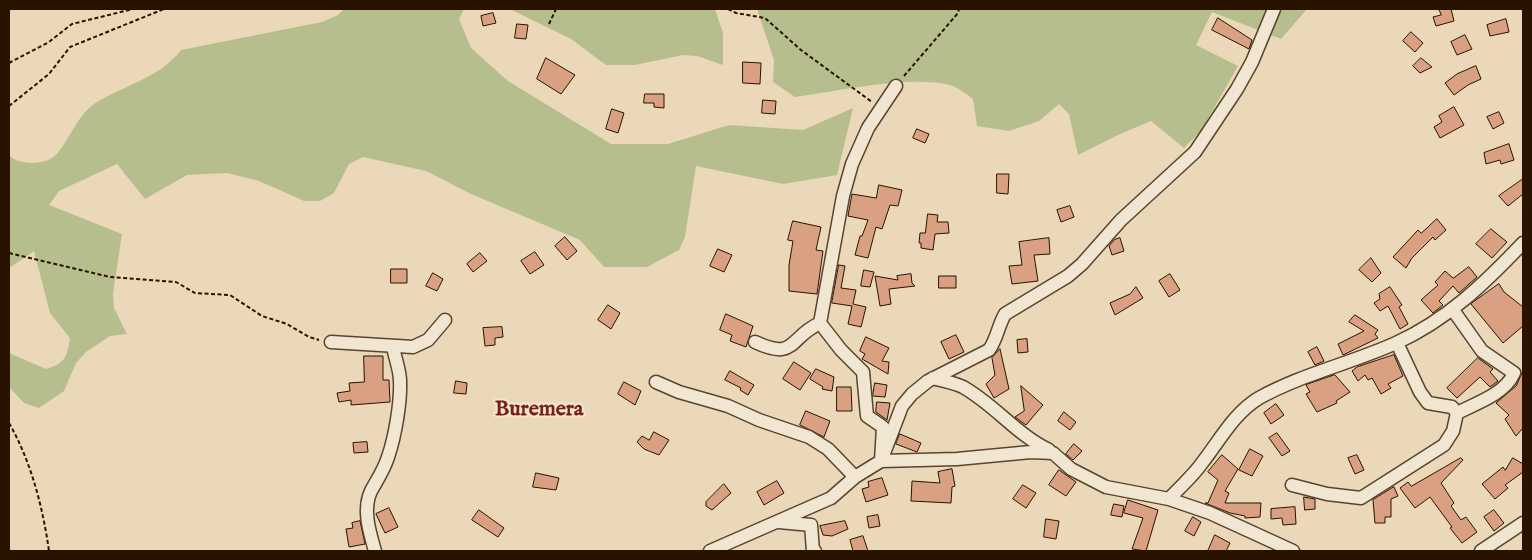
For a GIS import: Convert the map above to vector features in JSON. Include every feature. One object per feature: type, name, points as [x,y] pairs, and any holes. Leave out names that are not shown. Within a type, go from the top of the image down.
[{"type":"street","points":[[880,461],[902,406],[912,394],[933,378],[989,350],[994,343],[1005,314],[1068,276],[1082,264],[1121,220],[1195,152],[1232,97],[1252,62],[1274,9]]},
{"type":"street","points":[[880,461],[883,427],[867,416],[863,372],[841,350],[820,324],[843,196],[852,164],[858,146],[880,108],[896,86]]},
{"type":"street","points":[[1169,499],[1202,464],[1227,427],[1259,398],[1397,343],[1453,310],[1493,276],[1523,244]]},
{"type":"street","points":[[1453,310],[1482,351],[1514,373],[1510,383],[1494,394],[1457,413]]},
{"type":"street","points":[[331,342],[413,347],[428,340],[445,320]]},
{"type":"street","points":[[755,342],[773,350],[786,349],[809,328],[820,324]]},
{"type":"street","points":[[1397,343],[1416,385],[1428,403],[1452,407],[1457,413]]},
{"type":"street","points":[[375,551],[369,530],[367,511],[370,493],[380,478],[389,455],[397,410],[400,380],[393,347]]},
{"type":"street","points":[[933,378],[963,387],[998,412],[1029,441],[1053,453],[1071,468],[1106,487],[1169,499],[1210,513],[1293,551]]},
{"type":"street","points":[[656,382],[679,392],[728,406],[759,420],[809,437],[828,449],[855,477]]},
{"type":"street","points":[[1292,485],[1327,494],[1361,498],[1444,445],[1453,431],[1457,413]]},
{"type":"street","points":[[710,551],[831,498],[855,477],[880,461],[957,459],[1032,452],[1053,453]]},
{"type":"street","points":[[779,522],[811,525],[813,551],[816,551]]},
{"type":"street","points":[[1481,551],[1523,523]]},
{"type":"path","points":[[9,63],[49,42],[72,24],[133,9]]},
{"type":"path","points":[[9,106],[49,74],[70,47],[164,9]]},
{"type":"path","points":[[549,24],[556,9]]},
{"type":"path","points":[[728,9],[736,13],[765,18],[801,50],[880,108]]},
{"type":"path","points":[[896,86],[958,13],[959,9]]},
{"type":"path","points":[[9,253],[110,277],[176,282],[195,293],[230,295],[262,316],[288,324],[309,337],[331,342]]},
{"type":"path","points":[[9,423],[23,450],[46,528],[49,551]]},
{"type":"green space","points":[[344,9],[464,9],[459,19],[471,48],[508,81],[611,144],[668,144],[729,125],[803,130],[853,108],[837,175],[783,184],[696,166],[685,237],[679,250],[647,267],[604,267],[580,240],[471,194],[426,171],[363,157],[349,164],[334,193],[320,201],[304,201],[259,181],[227,173],[187,175],[145,199],[117,164],[59,191],[49,205],[122,234],[113,293],[114,308],[127,334],[110,336],[86,352],[76,363],[64,391],[39,408],[24,403],[9,387],[9,353],[46,369],[64,359],[70,338],[50,313],[34,251],[9,268],[9,155],[18,161],[30,163],[42,162],[52,158],[62,148],[81,117],[94,104],[151,75],[172,60],[181,50],[322,22],[338,15]]},
{"type":"green space","points":[[510,9],[715,9],[723,33],[723,65],[697,56],[683,55],[635,65],[606,65],[571,39]]},
{"type":"green space","points":[[757,9],[1307,9],[1281,39],[1212,12],[1196,45],[1238,66],[1201,131],[1184,148],[1151,121],[1078,155],[1069,114],[1059,104],[1039,121],[1009,131],[977,126],[973,99],[957,88],[946,84],[930,82],[892,83],[795,97],[773,82],[774,60]]},
{"type":"building","points":[[1439,9],[1451,9],[1454,21],[1436,26],[1433,17],[1441,15]]},
{"type":"building","points":[[493,13],[496,23],[483,26],[481,16]]},
{"type":"building","points":[[1218,18],[1252,40],[1249,49],[1212,30]]},
{"type":"building","points":[[1506,19],[1509,32],[1490,36],[1487,25]]},
{"type":"building","points":[[517,24],[528,25],[526,39],[515,38]]},
{"type":"building","points":[[1411,32],[1423,43],[1415,52],[1403,41]]},
{"type":"building","points":[[1465,35],[1472,49],[1457,55],[1451,42]]},
{"type":"building","points":[[546,58],[575,75],[561,94],[537,79]]},
{"type":"building","points":[[1421,58],[1432,67],[1420,73],[1413,66]]},
{"type":"building","points":[[743,62],[761,63],[760,84],[743,83]]},
{"type":"building","points":[[1476,66],[1481,79],[1454,95],[1445,83],[1457,74]]},
{"type":"building","points":[[645,94],[664,94],[664,108],[654,107],[654,103],[644,103]]},
{"type":"building","points":[[763,100],[776,101],[775,114],[762,113]]},
{"type":"building","points":[[1454,107],[1464,125],[1440,138],[1434,127],[1442,122],[1439,116]]},
{"type":"building","points":[[612,109],[624,113],[618,133],[606,129]]},
{"type":"building","points":[[1499,112],[1504,123],[1493,129],[1487,117]]},
{"type":"building","points":[[917,129],[929,134],[925,143],[913,138]]},
{"type":"building","points":[[1509,144],[1514,160],[1501,164],[1500,160],[1486,164],[1484,153]]},
{"type":"building","points":[[997,174],[1009,174],[1008,194],[997,193]]},
{"type":"building","points":[[1523,179],[1523,194],[1508,206],[1499,196]]},
{"type":"building","points":[[879,185],[902,190],[898,206],[890,205],[882,229],[876,227],[868,258],[855,255],[860,236],[862,236],[868,220],[848,216],[852,194],[876,198]]},
{"type":"building","points":[[1070,206],[1074,217],[1061,222],[1057,210]]},
{"type":"building","points":[[928,214],[938,215],[937,222],[948,222],[949,233],[935,234],[933,250],[921,248],[921,243],[919,243],[920,233],[925,233]]},
{"type":"building","points":[[1437,219],[1446,230],[1435,240],[1433,237],[1412,258],[1406,268],[1393,257],[1418,230],[1421,233]]},
{"type":"building","points":[[793,221],[821,227],[816,250],[823,251],[817,294],[789,291],[789,265],[793,241],[788,240]]},
{"type":"building","points":[[1491,229],[1507,242],[1492,258],[1476,244]]},
{"type":"building","points":[[565,237],[577,251],[567,260],[555,246]]},
{"type":"building","points":[[1049,238],[1050,254],[1034,255],[1038,281],[1012,284],[1009,266],[1022,265],[1019,242]]},
{"type":"building","points":[[1120,238],[1124,251],[1112,255],[1109,246],[1114,240]]},
{"type":"building","points":[[718,249],[732,255],[724,272],[710,266]]},
{"type":"building","points":[[535,252],[544,265],[530,274],[521,261]]},
{"type":"building","points":[[480,253],[487,261],[473,272],[467,264]]},
{"type":"building","points":[[1371,258],[1381,273],[1372,282],[1359,270]]},
{"type":"building","points":[[839,265],[845,266],[841,288],[856,290],[853,304],[866,307],[861,327],[848,324],[852,306],[832,303]]},
{"type":"building","points":[[1469,267],[1477,277],[1459,293],[1453,286],[1439,301],[1443,305],[1433,313],[1421,300],[1438,285],[1435,282],[1445,271],[1453,278]]},
{"type":"building","points":[[391,269],[407,269],[407,283],[391,283]]},
{"type":"building","points":[[864,270],[874,272],[870,287],[861,286]]},
{"type":"building","points":[[433,273],[443,279],[437,291],[426,286]]},
{"type":"building","points":[[911,274],[912,283],[915,286],[889,289],[891,304],[880,306],[875,276],[898,280],[897,276]]},
{"type":"building","points":[[1170,274],[1180,290],[1169,297],[1159,281]]},
{"type":"building","points":[[939,276],[956,276],[956,288],[939,288]]},
{"type":"building","points":[[1499,284],[1504,292],[1523,307],[1523,326],[1503,343],[1471,304]]},
{"type":"building","points":[[1136,287],[1143,298],[1115,315],[1110,303],[1130,294]]},
{"type":"building","points":[[1390,287],[1402,305],[1399,307],[1408,324],[1400,329],[1388,306],[1380,311],[1374,303],[1380,299],[1379,294]]},
{"type":"building","points":[[608,305],[620,313],[611,329],[598,320]]},
{"type":"building","points":[[726,314],[753,326],[746,347],[730,341],[732,335],[720,330]]},
{"type":"building","points":[[1355,315],[1378,330],[1375,334],[1378,338],[1343,355],[1338,344],[1364,331],[1349,322]]},
{"type":"building","points":[[502,327],[503,337],[495,338],[495,345],[485,346],[483,328]]},
{"type":"building","points":[[956,335],[964,352],[949,359],[941,342]]},
{"type":"building","points":[[866,337],[889,348],[882,361],[889,362],[888,374],[862,359],[865,354],[860,351]]},
{"type":"building","points":[[1027,339],[1028,352],[1018,353],[1017,340]]},
{"type":"building","points":[[1317,347],[1324,361],[1315,365],[1308,352]]},
{"type":"building","points":[[1000,349],[1009,389],[994,398],[986,384],[995,375],[992,358]]},
{"type":"building","points":[[1394,355],[1403,376],[1388,384],[1391,388],[1381,394],[1372,378],[1368,380],[1365,375],[1358,381],[1352,371],[1357,367]]},
{"type":"building","points":[[364,356],[383,356],[383,380],[389,380],[390,402],[351,405],[351,400],[339,402],[337,393],[350,391],[349,383],[364,382]]},
{"type":"building","points":[[1478,358],[1493,369],[1490,372],[1498,381],[1490,387],[1480,377],[1457,398],[1447,388]]},
{"type":"building","points":[[794,362],[811,373],[800,390],[783,379]]},
{"type":"building","points":[[816,369],[834,377],[832,391],[822,389],[823,387],[810,379]]},
{"type":"building","points":[[730,371],[754,385],[748,395],[740,390],[741,388],[725,380]]},
{"type":"building","points":[[1523,371],[1523,428],[1516,436],[1505,419],[1509,415],[1496,403],[1516,386]]},
{"type":"building","points":[[1335,375],[1350,392],[1336,401],[1337,403],[1317,412],[1306,394],[1310,392],[1306,385]]},
{"type":"building","points":[[456,381],[467,383],[466,394],[454,393]]},
{"type":"building","points":[[624,382],[641,391],[635,405],[618,394]]},
{"type":"building","points":[[875,383],[887,385],[885,397],[873,396]]},
{"type":"building","points":[[1021,386],[1043,405],[1026,425],[1015,417],[1024,411]]},
{"type":"building","points":[[837,387],[851,387],[852,411],[837,411]]},
{"type":"building","points":[[877,402],[890,403],[887,420],[876,412]]},
{"type":"building","points":[[1276,404],[1284,415],[1271,424],[1264,413]]},
{"type":"building","points":[[806,411],[830,421],[824,437],[800,425]]},
{"type":"building","points":[[1064,412],[1076,422],[1070,430],[1058,421]]},
{"type":"building","points":[[654,432],[669,440],[659,455],[644,449],[637,442],[642,436],[649,440]]},
{"type":"building","points":[[1277,433],[1290,451],[1282,456],[1269,438]]},
{"type":"building","points":[[900,434],[921,443],[917,452],[896,444]]},
{"type":"building","points":[[367,442],[368,452],[354,453],[353,443]]},
{"type":"building","points":[[1074,444],[1082,451],[1073,460],[1066,454]]},
{"type":"building","points":[[1250,449],[1263,456],[1252,476],[1239,470]]},
{"type":"building","points":[[1222,455],[1238,469],[1225,491],[1229,493],[1225,503],[1261,503],[1260,517],[1245,518],[1245,516],[1230,513],[1205,503],[1208,503],[1218,480],[1208,472]]},
{"type":"building","points":[[1357,455],[1364,470],[1355,474],[1348,458]]},
{"type":"building","points":[[1461,458],[1463,460],[1441,483],[1454,503],[1451,506],[1461,520],[1466,517],[1477,532],[1462,543],[1430,497],[1415,508],[1400,488],[1408,482],[1411,486]]},
{"type":"building","points":[[1513,458],[1523,464],[1523,472],[1505,485],[1508,488],[1495,499],[1482,484],[1503,467],[1505,470]]},
{"type":"building","points":[[952,469],[955,486],[952,487],[951,503],[911,501],[912,481],[940,483],[938,472]]},
{"type":"building","points":[[1059,470],[1076,482],[1066,496],[1049,485]]},
{"type":"building","points":[[536,473],[559,478],[556,490],[533,487]]},
{"type":"building","points":[[882,478],[888,495],[866,502],[862,489],[869,487],[868,482]]},
{"type":"building","points":[[777,481],[784,493],[764,505],[757,492]]},
{"type":"building","points":[[724,484],[731,493],[712,510],[706,506],[706,502]]},
{"type":"building","points":[[1023,485],[1036,493],[1026,508],[1013,499]]},
{"type":"building","points":[[1394,487],[1398,496],[1391,499],[1391,517],[1385,517],[1385,523],[1375,523],[1373,500]]},
{"type":"building","points":[[1304,497],[1315,499],[1315,509],[1305,510]]},
{"type":"building","points":[[1128,500],[1158,510],[1146,551],[1132,549],[1143,518],[1124,513]]},
{"type":"building","points":[[1114,504],[1124,506],[1122,517],[1111,515]]},
{"type":"building","points":[[1295,507],[1296,524],[1283,525],[1282,518],[1271,519],[1271,509]]},
{"type":"building","points":[[389,508],[398,527],[385,533],[376,514]]},
{"type":"building","points":[[479,510],[504,528],[498,537],[472,520]]},
{"type":"building","points":[[1494,510],[1504,523],[1494,531],[1484,517]]},
{"type":"building","points":[[878,515],[880,526],[869,528],[867,517]]},
{"type":"building","points":[[1193,517],[1201,522],[1194,536],[1185,531]]},
{"type":"building","points":[[1046,519],[1059,521],[1056,539],[1044,537]]},
{"type":"building","points":[[360,521],[365,544],[349,547],[346,529],[353,528],[352,523]]},
{"type":"building","points":[[845,521],[848,529],[832,536],[823,535],[820,526]]},
{"type":"building","points":[[1215,535],[1230,543],[1226,551],[1208,551]]},
{"type":"building","points":[[863,536],[868,551],[853,551],[850,540]]},
{"type":"district","name":"Buremera","points":[[539,410]]}]
